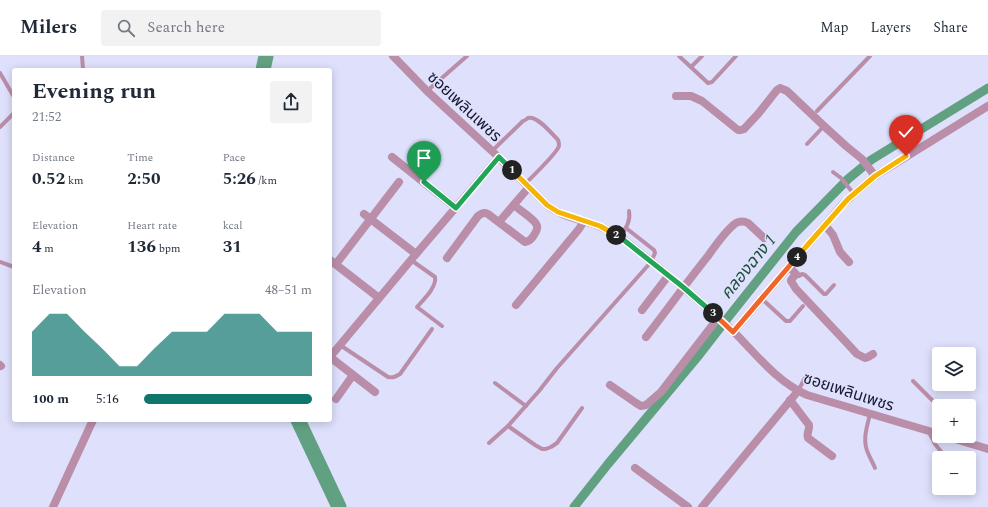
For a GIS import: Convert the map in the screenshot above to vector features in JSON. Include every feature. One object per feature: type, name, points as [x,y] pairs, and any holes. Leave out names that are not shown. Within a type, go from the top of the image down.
[{"type":"street","name":"ซอยเพลินเพชร","points":[[393,56],[427,91],[499,157],[547,205],[558,212],[605,229],[620,238],[683,287],[719,318],[789,385],[807,395],[932,432]]},
{"type":"street","points":[[676,96],[691,96],[702,101],[738,130],[741,130],[744,129],[758,114],[768,100],[780,88],[787,91],[866,163],[874,174]]},
{"type":"street","points":[[733,332],[852,192],[874,174],[988,106]]},
{"type":"street","points":[[392,157],[456,208]]},
{"type":"street","points":[[332,355],[499,157]]},
{"type":"street","points":[[379,298],[333,262],[368,216],[399,182]]},
{"type":"street","points":[[499,222],[514,205],[527,185]]},
{"type":"street","points":[[447,258],[478,216],[482,213],[488,214],[525,242],[532,239],[537,230],[537,226],[534,221],[514,205]]},
{"type":"street","points":[[368,216],[414,257]]},
{"type":"street","points":[[516,305],[584,221]]},
{"type":"street","points":[[646,337],[721,238],[737,223],[741,221],[748,223],[764,238]]},
{"type":"street","points":[[825,225],[833,235],[840,252],[849,262]]},
{"type":"street","points":[[789,267],[796,274],[791,281],[796,289],[857,354],[865,358],[873,354]]},
{"type":"street","points":[[642,310],[668,276]]},
{"type":"street","points":[[610,384],[641,406],[646,405],[661,392],[719,318]]},
{"type":"street","points":[[332,359],[375,392]]},
{"type":"street","points":[[336,400],[353,375]]},
{"type":"street","points":[[702,507],[798,391]]},
{"type":"street","points":[[790,400],[809,425],[810,428],[807,434],[808,438],[832,456]]},
{"type":"street","points":[[52,507],[92,422]]},
{"type":"street","points":[[969,443],[988,449]]},
{"type":"street","points":[[635,468],[688,507]]},
{"type":"lane","points":[[82,56],[83,68]]},
{"type":"lane","points":[[427,91],[467,56]]},
{"type":"lane","points":[[679,56],[710,83],[736,56]]},
{"type":"lane","points":[[691,67],[702,56]]},
{"type":"lane","points":[[817,111],[870,56]]},
{"type":"lane","points":[[0,73],[12,94]]},
{"type":"lane","points":[[0,127],[12,115]]},
{"type":"lane","points":[[492,151],[528,118],[533,118],[539,121],[558,140],[559,143],[558,147],[527,185]]},
{"type":"lane","points":[[808,144],[824,126]]},
{"type":"lane","points":[[833,172],[852,192]]},
{"type":"lane","points":[[620,238],[629,220],[629,211]]},
{"type":"lane","points":[[489,443],[508,426],[539,392],[557,368],[651,262],[656,253],[654,250],[626,228]]},
{"type":"lane","points":[[414,257],[435,277],[436,281],[434,286],[417,308],[442,326]]},
{"type":"lane","points":[[0,262],[12,266]]},
{"type":"lane","points":[[796,274],[799,276],[802,274],[805,275],[824,294],[826,294],[834,285]]},
{"type":"lane","points":[[761,299],[786,321],[790,320],[803,306]]},
{"type":"lane","points":[[340,345],[388,377],[393,378],[400,374],[432,329]]},
{"type":"lane","points":[[798,391],[805,378]]},
{"type":"lane","points":[[913,381],[932,400]]},
{"type":"lane","points":[[495,383],[526,406]]},
{"type":"lane","points":[[508,426],[535,445],[542,449],[546,449],[557,443],[582,408]]},
{"type":"lane","points":[[870,414],[865,443],[867,452],[875,468]]},
{"type":"lane","points":[[929,431],[935,444],[940,451]]},
{"type":"waterway","points":[[263,68],[266,56]]},
{"type":"waterway","name":"คลองฉาง 1","points":[[574,507],[699,355],[796,232],[848,179],[871,160],[988,88]]},
{"type":"waterway","points":[[299,422],[339,507]]},
{"type":"route","points":[[424,182],[456,208],[499,157],[547,205],[558,212],[600,226],[625,241],[683,287],[733,332],[848,199],[875,176],[906,156]]}]
